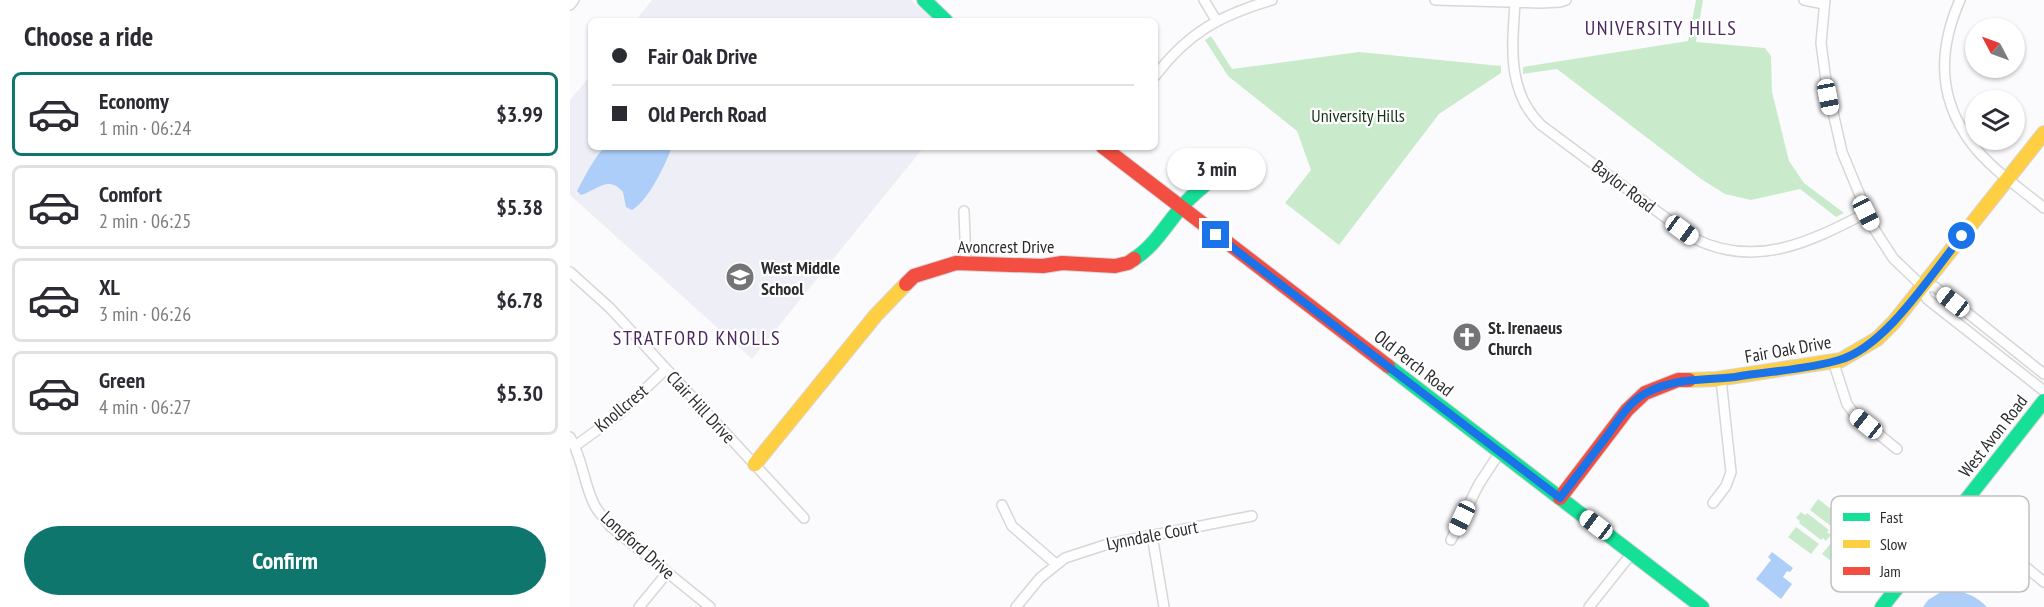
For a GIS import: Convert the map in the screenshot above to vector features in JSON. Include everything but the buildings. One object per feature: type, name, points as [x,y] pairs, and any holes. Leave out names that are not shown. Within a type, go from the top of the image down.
[{"type":"street","points":[[570,5],[574,0]]},
{"type":"street","points":[[924,0],[943,18]]},
{"type":"street","points":[[1204,0],[1216,20]]},
{"type":"street","points":[[1158,73],[1188,41],[1216,20],[1272,0]]},
{"type":"street","points":[[1435,0],[1515,3],[1566,0]]},
{"type":"street","points":[[1804,0],[1825,2],[1821,43],[1832,113],[1842,152],[1866,213],[1893,258],[1922,286],[1928,298],[2044,391]]},
{"type":"street","points":[[1960,0],[1944,52],[1945,86],[1955,115],[1972,144],[2007,179],[2044,208]]},
{"type":"street","name":"Baylor Road","points":[[1515,3],[1514,75],[1519,93],[1530,114],[1541,125],[1692,238],[1731,252],[1775,250],[1807,242],[1866,213]]},
{"type":"street","name":"Fair Oak Drive","points":[[1560,498],[1637,399],[1645,393],[1678,380],[1721,379],[1833,362],[1849,356],[1877,339],[2044,133]]},
{"type":"street","name":"Old Perch Road","points":[[1107,150],[1702,607]]},
{"type":"street","name":"Avoncrest Drive","points":[[755,464],[897,291],[914,276],[930,269],[956,263],[1043,266],[1062,263],[1115,266],[1128,263],[1147,250],[1181,207],[1234,164]]},
{"type":"street","points":[[964,211],[966,264]]},
{"type":"street","name":"Clair Hill Drive","points":[[570,272],[610,308],[804,518]]},
{"type":"street","points":[[1922,286],[1935,288],[2044,374]]},
{"type":"street","points":[[1833,362],[1847,404],[1856,416],[1897,448]]},
{"type":"street","name":"Knollcrest","points":[[572,441],[618,415],[666,369]]},
{"type":"street","points":[[1713,503],[1726,486],[1731,472],[1721,379]]},
{"type":"street","name":"West Avon Road","points":[[1969,496],[2044,401]]},
{"type":"street","name":"Longford Drive","points":[[572,441],[594,504],[610,526],[710,607]]},
{"type":"street","points":[[1451,540],[1479,484],[1500,452]]},
{"type":"street","points":[[1002,505],[1012,526],[1056,564]]},
{"type":"street","name":"Lynndale Court","points":[[1016,607],[1040,578],[1065,558],[1090,549],[1152,535],[1252,516]]},
{"type":"street","points":[[1152,535],[1164,607]]},
{"type":"street","points":[[1589,607],[1632,553]]},
{"type":"street","points":[[2029,570],[2044,582]]},
{"type":"street","points":[[639,607],[667,573]]},
{"type":"street","name":"West Avon Road","points":[[1882,607],[1894,592]]},
{"type":"shaded area","points":[[652,0],[911,0],[932,18],[637,18]]},
{"type":"shaded area","name":"West Middle School","points":[[588,79],[588,150],[922,150],[752,359],[570,195],[570,100]]},
{"type":"green space","name":"University Hills","points":[[1696,0],[1703,0],[1696,42],[1765,48],[1771,56],[1772,92],[1789,161],[1804,183],[1844,213],[1836,217],[1800,189],[1751,200],[1725,194],[1701,179],[1557,69],[1523,74],[1523,67],[1688,41]]},
{"type":"green space","name":"University Hills","points":[[1211,36],[1232,69],[1359,52],[1501,66],[1501,73],[1439,114],[1339,245],[1285,203],[1311,170],[1297,131],[1228,76],[1205,40]]},
{"type":"green space","points":[[1818,499],[1831,509],[1831,526],[1810,510]]},
{"type":"green space","points":[[1801,512],[1805,515],[1807,513],[1829,530],[1827,532],[1831,535],[1826,541],[1823,538],[1821,540],[1799,523],[1800,521],[1796,518]]},
{"type":"green space","points":[[1796,527],[1819,544],[1811,554],[1788,537]]},
{"type":"green space","points":[[1831,543],[1831,561],[1822,554]]},
{"type":"water","points":[[671,150],[650,190],[632,210],[626,207],[623,192],[613,185],[604,185],[581,195],[577,191],[601,151]]},
{"type":"water","points":[[1772,552],[1793,568],[1783,577],[1792,584],[1781,599],[1756,579],[1771,560],[1768,557]]},
{"type":"water","points":[[1941,592],[1960,592],[1978,599],[1987,607],[1923,607],[1928,600]]},
{"type":"traffic: fast","points":[[924,0],[943,18]]},
{"type":"traffic: fast","points":[[1134,259],[1153,243],[1190,198],[1234,164]]},
{"type":"traffic: fast","points":[[1388,366],[1702,607]]},
{"type":"traffic: fast","points":[[1969,496],[2044,401]]},
{"type":"traffic: fast","points":[[1882,607],[1894,592]]},
{"type":"traffic: slow","points":[[1689,380],[1717,379],[1841,360],[1877,339],[1894,322],[2044,133]]},
{"type":"traffic: slow","points":[[755,464],[876,315],[906,284]]},
{"type":"traffic: jam","points":[[1107,150],[1388,366]]},
{"type":"traffic: jam","points":[[906,284],[914,276],[956,263],[1043,266],[1062,263],[1115,266],[1134,259]]},
{"type":"traffic: jam","points":[[1560,498],[1627,410],[1645,393],[1678,380],[1689,380]]},
{"type":"place","name":"West Middle School","points":[[740,277]]},
{"type":"place","name":"St. Irenaeus Church","points":[[1467,337]]},
{"type":"district","name":"UNIVERSITY HILLS","points":[[1661,28]]},
{"type":"district","name":"STRATFORD KNOLLS","points":[[697,338]]},
{"type":"route","points":[[1216,235],[1560,498],[1626,410],[1645,393],[1678,380],[1717,379],[1840,360],[1877,339],[1894,322],[1962,236]]}]
